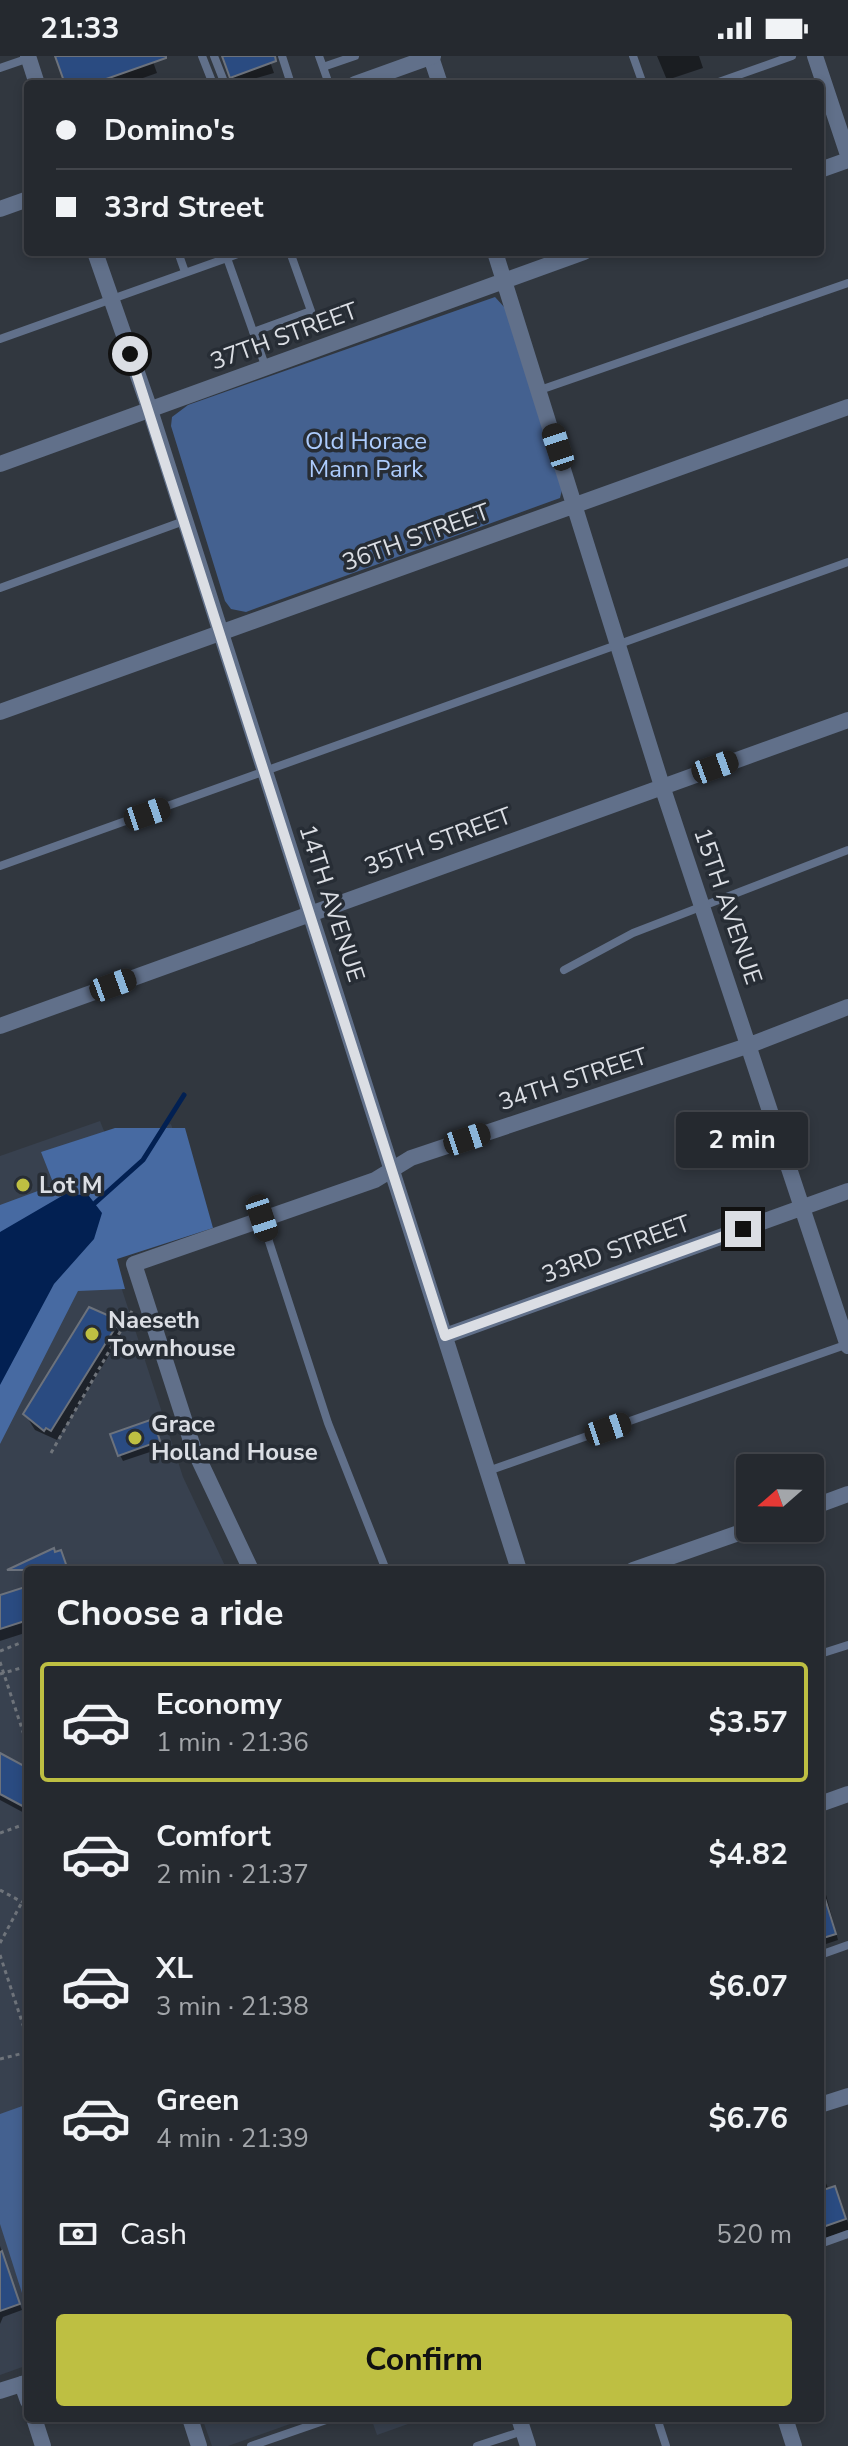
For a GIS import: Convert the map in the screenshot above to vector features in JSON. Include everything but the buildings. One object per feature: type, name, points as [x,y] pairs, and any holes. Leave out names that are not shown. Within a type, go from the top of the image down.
[{"type":"street","points":[[366,80],[432,56],[439,80]]},
{"type":"street","points":[[815,56],[823,80]]},
{"type":"street","points":[[30,57],[36,80]]},
{"type":"street","points":[[824,84],[848,157],[824,168]]},
{"type":"street","points":[[0,209],[24,200]]},
{"type":"street","name":"14TH AVENUE","points":[[96,256],[150,410],[518,1566]]},
{"type":"street","name":"15TH AVENUE","points":[[496,256],[577,505],[662,786],[848,1345]]},
{"type":"street","name":"37TH STREET","points":[[0,464],[573,256]]},
{"type":"street","name":"36TH STREET","points":[[0,712],[848,407]]},
{"type":"street","name":"35TH STREET","points":[[0,1026],[848,720]]},
{"type":"street","name":"34TH STREET","points":[[147,1304],[134,1264],[375,1180],[411,1158],[750,1045],[848,1007]]},
{"type":"street","name":"33RD STREET","points":[[445,1336],[848,1191]]},
{"type":"street","points":[[147,1304],[193,1447],[249,1566]]},
{"type":"street","points":[[824,1503],[848,1494]]},
{"type":"street","points":[[644,1566],[736,1534]]},
{"type":"street","points":[[824,1803],[848,1794]]},
{"type":"street","points":[[824,2104],[848,2096]]},
{"type":"street","points":[[0,2391],[24,2383]]},
{"type":"street","points":[[35,2422],[43,2446]]},
{"type":"street","points":[[191,2422],[199,2446]]},
{"type":"street","points":[[786,2422],[794,2446]]},
{"type":"lane","points":[[202,56],[213,80]]},
{"type":"lane","points":[[214,56],[221,80]]},
{"type":"lane","points":[[282,56],[290,80]]},
{"type":"lane","points":[[319,56],[328,80]]},
{"type":"lane","points":[[323,67],[355,56]]},
{"type":"lane","points":[[633,56],[642,80]]},
{"type":"lane","points":[[724,80],[792,56]]},
{"type":"lane","points":[[0,68],[30,57]]},
{"type":"lane","points":[[179,256],[185,272]]},
{"type":"lane","points":[[0,339],[224,256]]},
{"type":"lane","points":[[226,256],[266,369]]},
{"type":"lane","points":[[253,332],[311,311],[291,256]]},
{"type":"lane","points":[[540,390],[848,283]]},
{"type":"lane","points":[[0,588],[184,521]]},
{"type":"lane","points":[[0,866],[848,562]]},
{"type":"lane","points":[[564,970],[633,933],[848,850]]},
{"type":"lane","points":[[262,1218],[328,1423],[384,1566]]},
{"type":"lane","points":[[488,1472],[848,1345]]},
{"type":"lane","points":[[824,1653],[848,1645]]},
{"type":"lane","points":[[824,1954],[848,1945]]},
{"type":"lane","points":[[824,2243],[848,2234]]},
{"type":"lane","points":[[251,2446],[320,2422]]},
{"type":"lane","points":[[658,2422],[666,2446]]},
{"type":"lane","points":[[477,2446],[523,2432]]},
{"type":"path","points":[[51,1453],[130,1311],[147,1304]]},
{"type":"path","points":[[0,1651],[24,1642]]},
{"type":"path","points":[[0,1662],[24,1736]]},
{"type":"path","points":[[2,1673],[24,1667]]},
{"type":"path","points":[[0,1833],[24,1824]]},
{"type":"path","points":[[0,1890],[22,1902],[0,1943]]},
{"type":"path","points":[[0,1955],[24,2028]]},
{"type":"path","points":[[0,2059],[24,2053]]},
{"type":"shaded area","points":[[100,1121],[110,1146],[171,1124],[205,1227],[112,1259],[183,1477],[225,1566],[24,1566],[24,2366],[0,2375],[0,1156]]},
{"type":"shaded area","points":[[115,1128],[185,1128],[213,1228],[117,1259],[125,1289],[78,1291],[0,1444],[0,1205],[54,1185],[41,1152]]},
{"type":"shaded area","points":[[67,1193],[89,1196],[102,1213],[94,1239],[54,1284],[0,1385],[0,1232]]},
{"type":"shaded area","points":[[203,2422],[296,2422],[228,2446],[212,2446]]},
{"type":"shaded area","points":[[372,2422],[414,2422],[377,2435]]},
{"type":"green space","name":"Old Horace Mann Park","points":[[495,297],[505,308],[562,490],[560,498],[246,612],[231,609],[225,601],[171,426],[172,417],[188,405]]},
{"type":"green space","points":[[24,2105],[22,2293],[0,2224],[0,2114]]},
{"type":"waterway","points":[[95,1203],[143,1160],[184,1095]]},
{"type":"place","name":"Lot M","points":[[23,1185]]},
{"type":"place","name":"Naeseth Townhouse","points":[[92,1334]]},
{"type":"place","name":"Grace Holland House","points":[[135,1438]]},
{"type":"route","points":[[130,354],[445,1336],[743,1229]]}]
